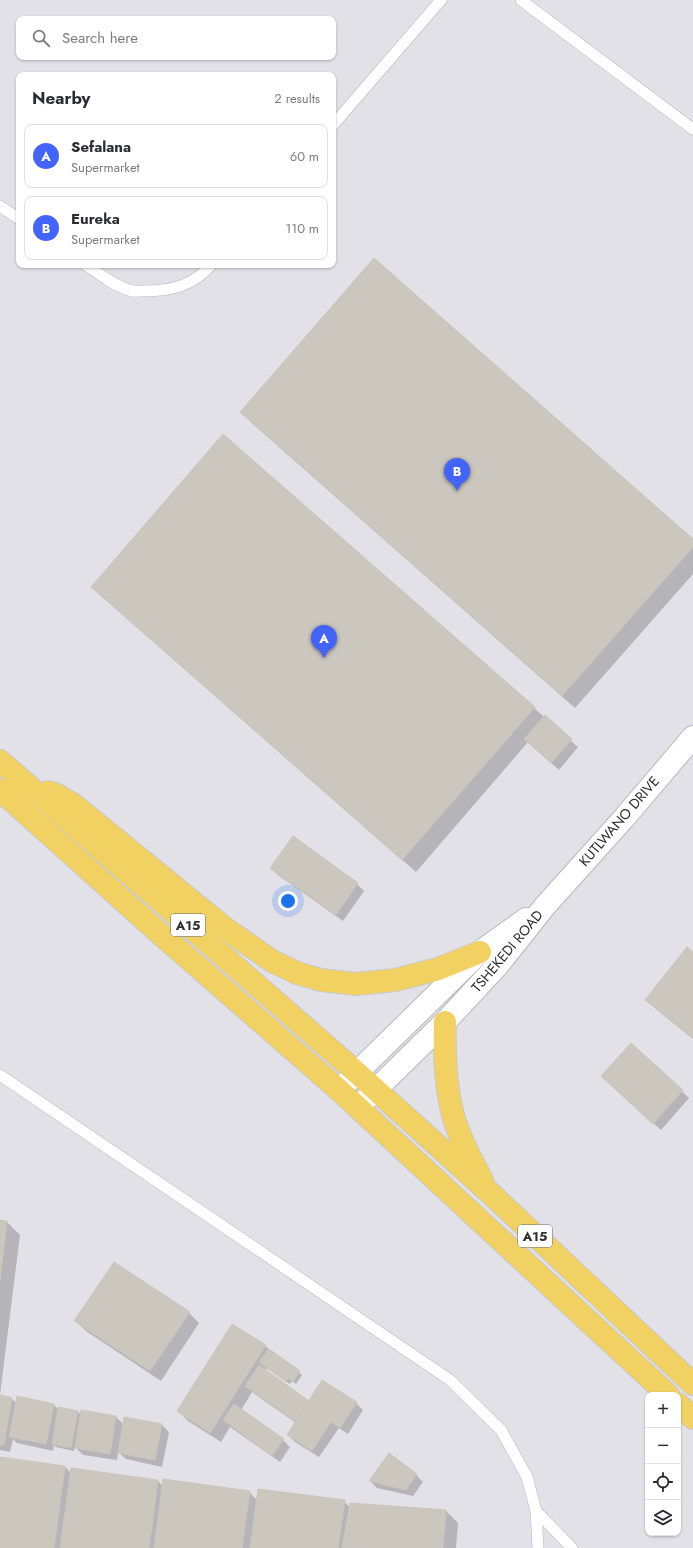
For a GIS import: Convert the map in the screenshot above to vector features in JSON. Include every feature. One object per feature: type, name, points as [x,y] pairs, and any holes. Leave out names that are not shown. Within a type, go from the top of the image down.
[{"type":"main road","name":"A15","points":[[0,761],[356,1072],[489,1192],[693,1384]]},
{"type":"main road","name":"A15","points":[[0,790],[156,930],[358,1107],[665,1392]]},
{"type":"main road","points":[[33,790],[55,794],[74,805],[226,929],[272,962],[297,973],[321,980],[356,984],[395,980],[438,969],[480,952]]},
{"type":"main road","points":[[445,1022],[444,1058],[447,1087],[453,1116],[462,1140],[489,1192]]},
{"type":"main road","points":[[681,1407],[693,1418]]},
{"type":"street","name":"KUTLWANO DRIVE","points":[[544,906],[624,818],[693,736]]},
{"type":"street","name":"TSHEKEDI ROAD","points":[[339,1090],[480,952],[544,906]]},
{"type":"street","name":"TSHEKEDI ROAD","points":[[358,1107],[445,1022],[498,965],[544,906]]},
{"type":"lane","points":[[336,122],[441,0]]},
{"type":"lane","points":[[521,0],[693,129]]},
{"type":"lane","points":[[0,206],[16,217]]},
{"type":"lane","points":[[90,268],[105,278],[130,291],[157,291],[182,287],[208,268]]},
{"type":"lane","points":[[0,1075],[450,1380],[501,1430],[527,1477],[536,1511],[538,1548]]},
{"type":"lane","points":[[536,1511],[572,1548]]},
{"type":"shaded area","points":[[0,0],[693,0],[693,1548],[0,1548]]},
{"type":"building","points":[[374,258],[693,539],[693,547],[562,696],[240,412]]},
{"type":"building","points":[[223,434],[535,707],[402,860],[91,587]]},
{"type":"building","points":[[545,715],[572,739],[551,763],[524,739]]},
{"type":"building","points":[[293,836],[358,883],[336,915],[270,868]]},
{"type":"building","points":[[687,947],[693,952],[693,1038],[645,1000]]},
{"type":"building","points":[[631,1043],[683,1090],[653,1124],[601,1076]]},
{"type":"building","points":[[0,1220],[7,1221],[0,1281]]},
{"type":"building","points":[[114,1262],[190,1312],[150,1371],[74,1321]]},
{"type":"building","points":[[232,1324],[266,1345],[210,1433],[177,1411]]},
{"type":"building","points":[[269,1349],[300,1371],[293,1382],[288,1378],[286,1382],[259,1362]]},
{"type":"building","points":[[259,1365],[309,1401],[295,1421],[245,1386]]},
{"type":"building","points":[[322,1380],[357,1402],[340,1428],[331,1422],[312,1451],[287,1435]]},
{"type":"building","points":[[0,1395],[12,1398],[4,1445],[0,1445]]},
{"type":"building","points":[[17,1396],[54,1404],[46,1444],[9,1437]]},
{"type":"building","points":[[234,1404],[284,1439],[272,1456],[223,1420]]},
{"type":"building","points":[[58,1407],[78,1411],[71,1448],[52,1444]]},
{"type":"building","points":[[81,1410],[116,1416],[110,1454],[75,1448]]},
{"type":"building","points":[[124,1417],[162,1424],[155,1460],[118,1453]]},
{"type":"building","points":[[389,1453],[417,1474],[406,1490],[369,1481]]},
{"type":"building","points":[[0,1457],[65,1466],[54,1548],[0,1548]]},
{"type":"building","points":[[71,1468],[158,1480],[149,1548],[60,1548]]},
{"type":"building","points":[[163,1479],[250,1491],[242,1548],[154,1548]]},
{"type":"building","points":[[258,1489],[345,1500],[338,1548],[250,1548]]},
{"type":"building","points":[[350,1503],[446,1510],[443,1548],[342,1548]]},
{"type":"place","name":"Eureka","points":[[457,491]]},
{"type":"place","name":"Sefalana","points":[[324,658]]}]
